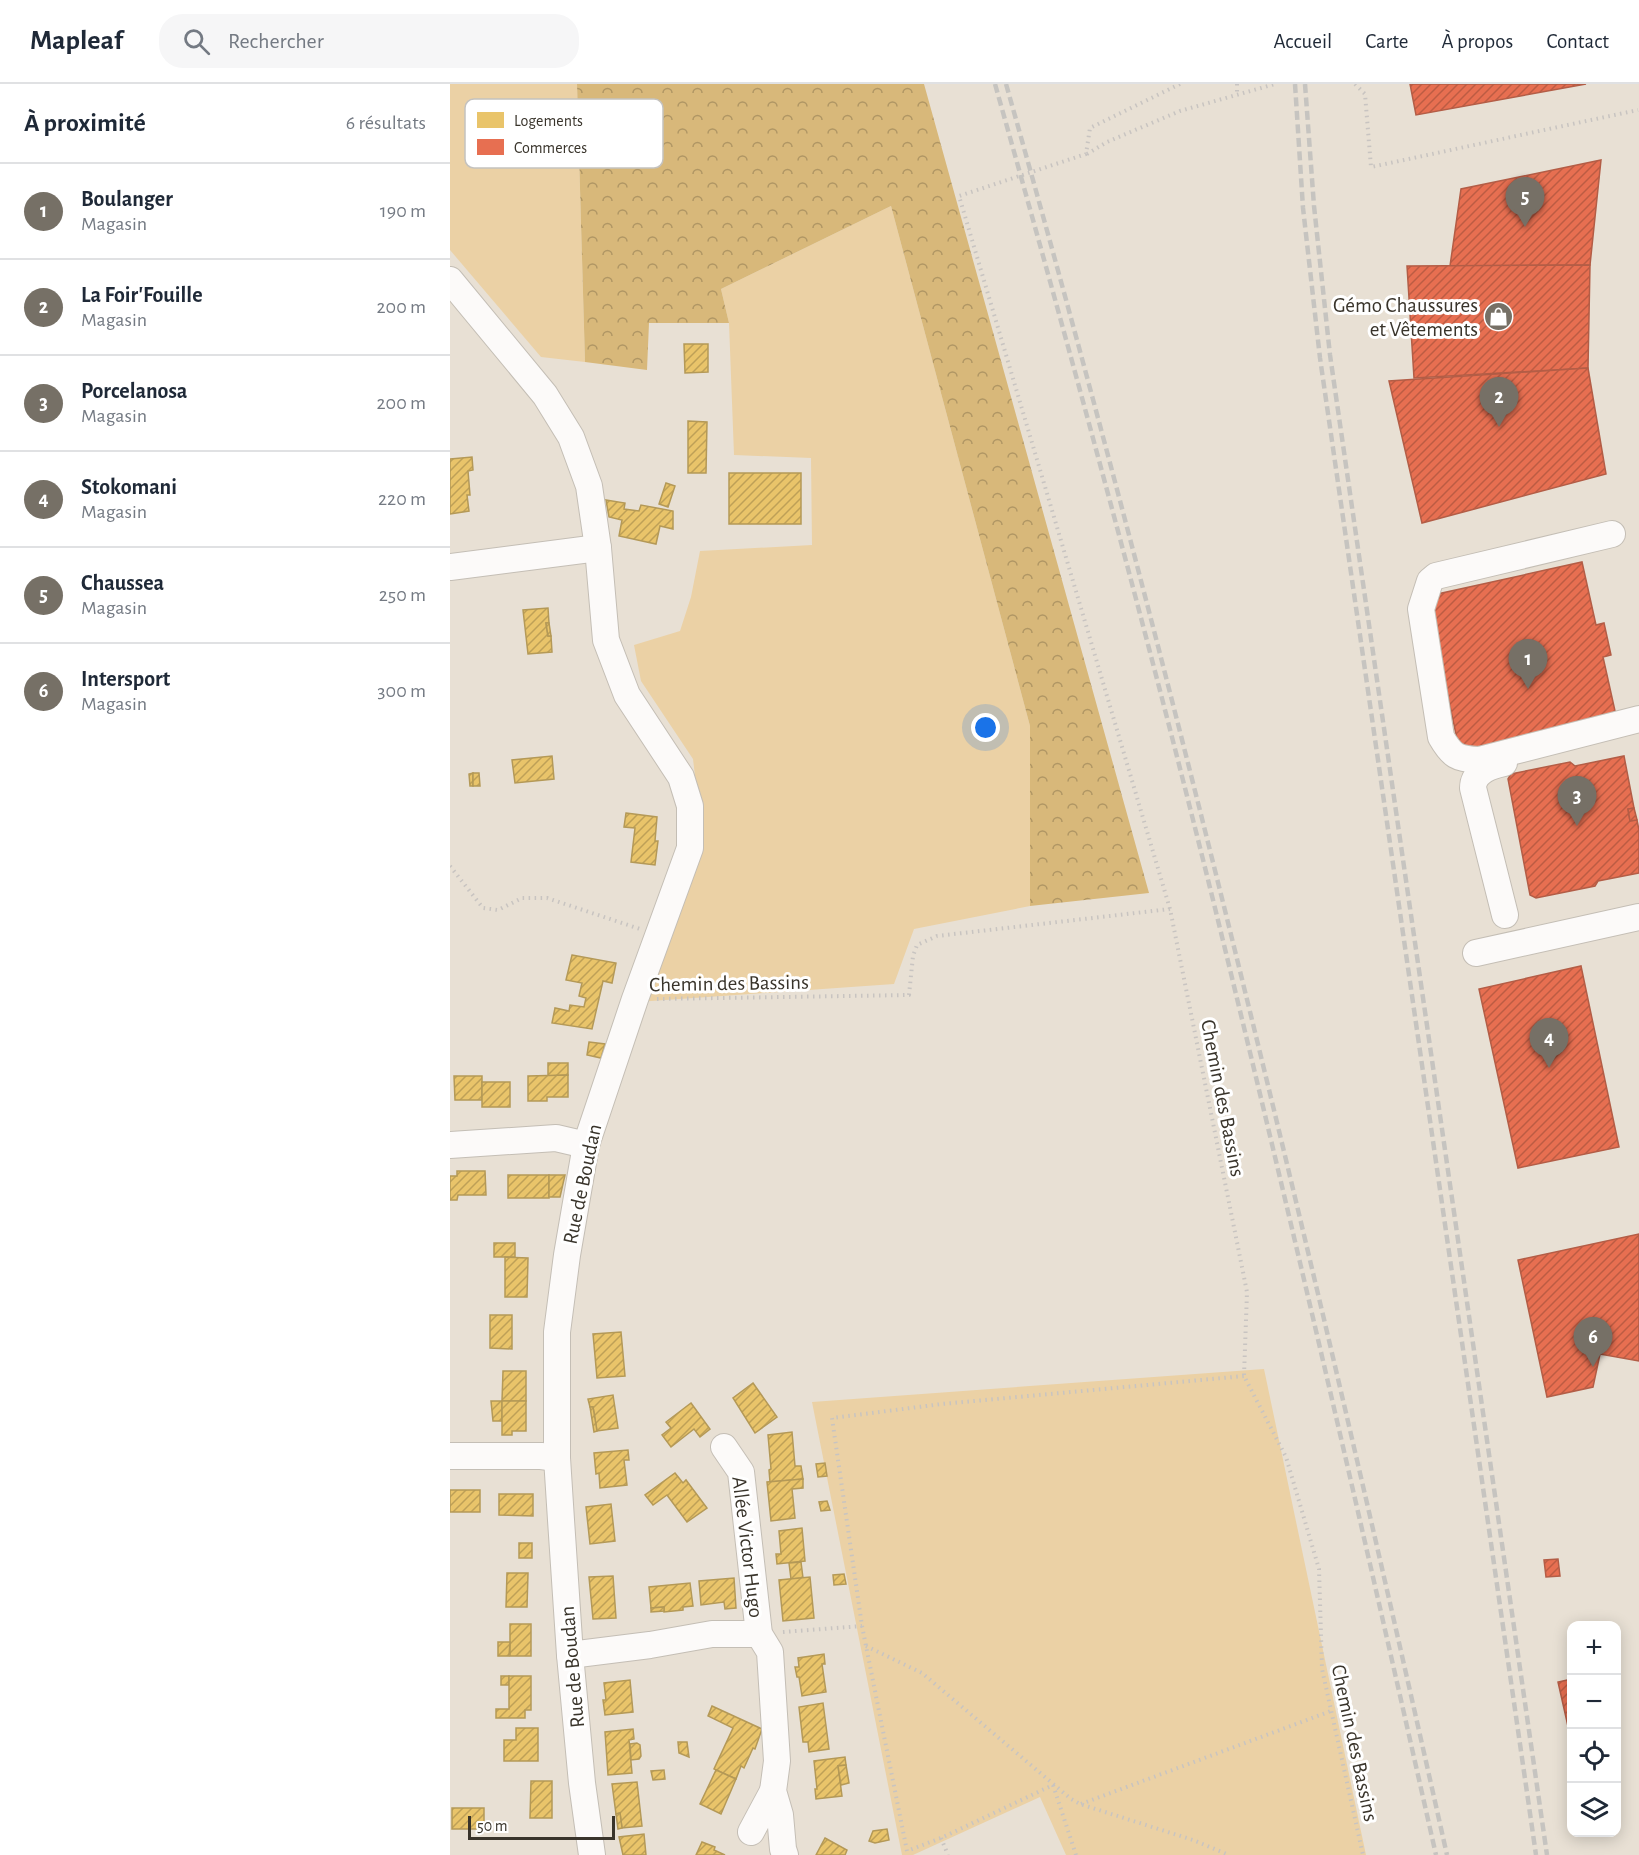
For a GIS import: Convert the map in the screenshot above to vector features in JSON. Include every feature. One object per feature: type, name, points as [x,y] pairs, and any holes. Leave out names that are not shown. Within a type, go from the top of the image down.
[{"type":"street","name":"Rue de Boudan","points":[[450,280],[545,395],[571,437],[589,486],[598,548],[606,640],[627,694],[681,777],[690,806],[690,848],[635,999],[586,1145],[567,1255],[557,1332],[557,1458],[570,1654],[582,1783],[592,1855]]},
{"type":"street","points":[[1612,534],[1436,576],[1430,581],[1421,609],[1424,630],[1441,737],[1450,753],[1463,759],[1479,760],[1639,719]]},
{"type":"street","points":[[450,567],[598,548]]},
{"type":"street","points":[[1505,915],[1473,781],[1481,771],[1499,764],[1639,736]]},
{"type":"street","points":[[1476,953],[1639,917]]},
{"type":"street","points":[[450,1145],[556,1138],[586,1145]]},
{"type":"street","name":"Allée Victor Hugo","points":[[724,1447],[741,1472],[759,1634],[770,1652],[777,1761],[773,1791],[751,1832]]},
{"type":"street","points":[[450,1455],[557,1458]]},
{"type":"street","points":[[570,1654],[650,1645],[712,1634],[759,1634]]},
{"type":"street","name":"Allée Victor Hugo","points":[[773,1791],[780,1815],[785,1855]]},
{"type":"path","points":[[1086,154],[1090,128],[1180,84]]},
{"type":"path","points":[[1237,84],[1237,95]]},
{"type":"path","points":[[1170,909],[959,196],[1086,154],[1107,142],[1180,111],[1275,84]]},
{"type":"path","points":[[1355,84],[1365,94],[1371,167],[1638,110]]},
{"type":"path","points":[[450,866],[483,908],[498,910],[522,898],[547,898],[658,935]]},
{"type":"path","name":"Chemin des Bassins","points":[[635,999],[909,995],[913,956],[917,945],[937,936],[1170,909],[1247,1292],[1244,1376],[1286,1457],[1319,1569],[1322,1669],[1363,1855]]},
{"type":"path","points":[[1053,1785],[941,1838],[907,1851],[861,1626],[832,1418],[942,1404],[1244,1376]]},
{"type":"path","points":[[759,1634],[861,1626]]},
{"type":"path","points":[[866,1646],[922,1673],[1053,1785],[1080,1804],[1193,1840],[1229,1855]]},
{"type":"path","points":[[1080,1804],[1331,1711]]},
{"type":"path","points":[[1053,1785],[1076,1855]]},
{"type":"path","points":[[941,1838],[948,1855]]},
{"type":"shaded area","points":[[450,84],[577,84],[577,99],[465,99],[465,168],[579,168],[585,362],[541,357],[450,250]]},
{"type":"shaded area","points":[[891,206],[1030,726],[1030,906],[914,929],[894,984],[637,1002],[702,834],[693,759],[641,681],[634,645],[680,631],[691,597],[700,551],[812,545],[811,458],[734,455],[729,323],[721,289]]},
{"type":"shaded area","points":[[1264,1369],[1366,1855],[1066,1855],[1040,1797],[913,1855],[902,1855],[812,1402]]},
{"type":"green space","points":[[577,84],[924,84],[1149,893],[1030,906],[1030,726],[891,206],[721,289],[729,323],[649,323],[647,370],[585,362],[579,168],[663,168],[663,99],[577,99]]},
{"type":"building: Logements","points":[[684,344],[708,344],[708,372],[685,373]]},
{"type":"building: Logements","points":[[688,421],[707,422],[706,473],[688,473]]},
{"type":"building: Logements","points":[[472,457],[473,470],[468,471],[469,511],[450,514],[450,459]]},
{"type":"building: Logements","points":[[729,473],[801,473],[801,524],[729,524]]},
{"type":"building: Logements","points":[[666,483],[675,486],[668,507],[659,504]]},
{"type":"building: Logements","points":[[606,500],[625,503],[624,509],[639,511],[641,505],[673,511],[673,529],[660,526],[656,544],[619,536],[622,520],[609,517]]},
{"type":"building: Logements","points":[[548,608],[549,623],[546,623],[548,636],[551,636],[552,652],[528,654],[523,610]]},
{"type":"building: Logements","points":[[546,623],[549,623],[551,636],[548,636]]},
{"type":"building: Logements","points":[[552,756],[554,779],[515,783],[512,760]]},
{"type":"building: Logements","points":[[473,773],[473,786],[470,786],[469,774]]},
{"type":"building: Logements","points":[[473,773],[479,773],[480,786],[473,786]]},
{"type":"building: Logements","points":[[626,813],[657,817],[655,841],[658,841],[655,865],[631,862],[635,828],[624,827]]},
{"type":"building: Logements","points":[[572,955],[616,963],[612,983],[603,981],[592,1029],[552,1023],[555,1008],[569,1011],[570,1005],[584,1007],[586,998],[579,996],[582,983],[566,980]]},
{"type":"building: Logements","points":[[589,1042],[605,1044],[601,1058],[587,1055]]},
{"type":"building: Logements","points":[[548,1063],[568,1063],[568,1075],[548,1076]]},
{"type":"building: Logements","points":[[568,1075],[568,1097],[547,1097],[547,1101],[528,1101],[528,1076]]},
{"type":"building: Logements","points":[[454,1076],[482,1076],[482,1100],[455,1100]]},
{"type":"building: Logements","points":[[482,1082],[510,1082],[510,1107],[482,1107]]},
{"type":"building: Logements","points":[[457,1171],[485,1171],[486,1195],[458,1195],[457,1200],[450,1200],[450,1176],[457,1176]]},
{"type":"building: Logements","points":[[508,1175],[549,1175],[549,1198],[508,1198]]},
{"type":"building: Logements","points":[[549,1175],[565,1175],[560,1197],[549,1197]]},
{"type":"building: Logements","points":[[494,1243],[515,1243],[515,1257],[494,1257]]},
{"type":"building: Logements","points":[[505,1257],[528,1258],[527,1297],[505,1297]]},
{"type":"building: Logements","points":[[490,1315],[512,1315],[512,1349],[490,1348]]},
{"type":"building: Logements","points":[[621,1332],[625,1376],[597,1378],[593,1334]]},
{"type":"building: Logements","points":[[503,1371],[526,1371],[526,1401],[502,1401]]},
{"type":"building: Logements","points":[[753,1383],[777,1417],[755,1433],[733,1398]]},
{"type":"building: Logements","points":[[613,1395],[618,1428],[597,1431],[593,1407],[590,1407],[588,1399]]},
{"type":"building: Logements","points":[[491,1401],[502,1401],[502,1421],[493,1421]]},
{"type":"building: Logements","points":[[502,1401],[526,1401],[526,1431],[512,1431],[512,1435],[502,1435]]},
{"type":"building: Logements","points":[[691,1403],[710,1429],[700,1437],[694,1429],[671,1447],[662,1435],[671,1428],[666,1422]]},
{"type":"building: Logements","points":[[590,1407],[593,1407],[597,1431],[594,1432]]},
{"type":"building: Logements","points":[[792,1432],[795,1466],[801,1466],[803,1479],[770,1482],[768,1435]]},
{"type":"building: Logements","points":[[628,1450],[629,1460],[624,1460],[627,1485],[600,1488],[594,1453]]},
{"type":"building: Logements","points":[[825,1463],[827,1476],[818,1477],[816,1464]]},
{"type":"building: Logements","points":[[675,1473],[683,1483],[686,1480],[707,1508],[687,1522],[667,1495],[653,1505],[645,1495]]},
{"type":"building: Logements","points":[[803,1479],[803,1488],[792,1489],[795,1518],[771,1521],[767,1482]]},
{"type":"building: Logements","points":[[450,1490],[480,1490],[480,1512],[450,1512]]},
{"type":"building: Logements","points":[[499,1494],[533,1494],[533,1516],[499,1515]]},
{"type":"building: Logements","points":[[827,1501],[830,1510],[821,1511],[819,1502]]},
{"type":"building: Logements","points":[[611,1504],[615,1541],[590,1544],[586,1507]]},
{"type":"building: Logements","points":[[802,1528],[805,1561],[777,1564],[776,1554],[781,1554],[779,1531]]},
{"type":"building: Logements","points":[[519,1543],[532,1543],[532,1558],[519,1558]]},
{"type":"building: Logements","points":[[801,1562],[803,1578],[791,1579],[789,1563]]},
{"type":"building: Logements","points":[[507,1573],[528,1573],[527,1607],[506,1607]]},
{"type":"building: Logements","points":[[844,1574],[846,1584],[834,1585],[833,1575]]},
{"type":"building: Logements","points":[[613,1576],[616,1618],[593,1619],[589,1577]]},
{"type":"building: Logements","points":[[810,1577],[814,1618],[783,1621],[779,1580]]},
{"type":"building: Logements","points":[[734,1578],[736,1608],[725,1609],[724,1602],[701,1605],[699,1581]]},
{"type":"building: Logements","points":[[690,1583],[693,1606],[683,1607],[683,1610],[664,1612],[664,1607],[651,1608],[649,1587]]},
{"type":"building: Logements","points":[[664,1607],[664,1611],[651,1612],[651,1608]]},
{"type":"building: Logements","points":[[510,1624],[531,1624],[531,1656],[510,1656]]},
{"type":"building: Logements","points":[[498,1642],[510,1642],[509,1656],[498,1656]]},
{"type":"building: Logements","points":[[824,1654],[825,1664],[822,1664],[826,1692],[802,1696],[795,1667],[799,1667],[798,1658]]},
{"type":"building: Logements","points":[[501,1676],[509,1676],[509,1685],[501,1685]]},
{"type":"building: Logements","points":[[509,1676],[531,1676],[531,1710],[525,1710],[525,1718],[496,1718],[496,1709],[509,1709]]},
{"type":"building: Logements","points":[[630,1680],[633,1712],[605,1715],[604,1683]]},
{"type":"building: Logements","points":[[823,1703],[829,1749],[809,1752],[808,1742],[803,1742],[799,1707]]},
{"type":"building: Logements","points":[[712,1706],[762,1729],[755,1749],[753,1748],[744,1768],[741,1766],[736,1779],[714,1769],[733,1728],[708,1716]]},
{"type":"building: Logements","points":[[516,1728],[538,1728],[538,1761],[504,1761],[504,1740],[516,1740]]},
{"type":"building: Logements","points":[[633,1729],[634,1739],[629,1740],[632,1773],[608,1775],[605,1732]]},
{"type":"building: Logements","points":[[678,1742],[687,1742],[689,1757],[679,1753]]},
{"type":"building: Logements","points":[[630,1744],[640,1745],[641,1756],[639,1759],[631,1760]]},
{"type":"building: Logements","points":[[845,1757],[846,1765],[838,1766],[842,1796],[816,1799],[814,1761]]},
{"type":"building: Logements","points":[[846,1765],[849,1783],[841,1785],[838,1766]]},
{"type":"building: Logements","points":[[664,1770],[665,1779],[653,1780],[651,1771]]},
{"type":"building: Logements","points":[[716,1770],[736,1779],[721,1814],[700,1804]]},
{"type":"building: Logements","points":[[531,1781],[552,1781],[552,1818],[530,1818]]},
{"type":"building: Logements","points":[[637,1782],[642,1826],[622,1828],[620,1813],[616,1814],[612,1784]]},
{"type":"building: Logements","points":[[452,1808],[484,1808],[484,1829],[452,1829]]},
{"type":"building: Logements","points":[[620,1813],[622,1828],[618,1829],[616,1814]]},
{"type":"building: Logements","points":[[887,1829],[889,1840],[875,1843],[869,1841],[873,1831]]},
{"type":"building: Logements","points":[[644,1834],[646,1855],[623,1855],[619,1837]]},
{"type":"building: Logements","points":[[825,1838],[847,1850],[845,1855],[816,1855]]},
{"type":"building: Logements","points":[[702,1842],[715,1847],[714,1850],[725,1855],[696,1855]]},
{"type":"building: Commerces","points":[[1410,84],[1586,84],[1416,115]]},
{"type":"building: Commerces","points":[[1601,160],[1590,265],[1450,266],[1461,189]]},
{"type":"building: Commerces","name":"Gémo Chaussures et Vêtements","points":[[1590,265],[1588,368],[1414,378],[1407,266]]},
{"type":"building: Commerces","points":[[1588,368],[1606,474],[1422,523],[1389,381]]},
{"type":"building: Commerces","points":[[1582,562],[1596,625],[1604,623],[1611,655],[1603,657],[1617,720],[1467,753],[1459,748],[1428,604],[1433,595]]},
{"type":"building: Commerces","points":[[1624,756],[1634,808],[1628,809],[1630,821],[1637,820],[1639,830],[1639,873],[1598,881],[1595,886],[1536,898],[1530,895],[1508,779],[1511,774],[1570,762],[1575,766]]},
{"type":"building: Commerces","points":[[1634,808],[1637,820],[1630,821],[1628,809]]},
{"type":"building: Commerces","points":[[1581,966],[1619,1147],[1518,1168],[1479,989]]},
{"type":"building: Commerces","points":[[1639,1234],[1639,1361],[1600,1354],[1593,1387],[1547,1397],[1518,1260]]},
{"type":"building: Commerces","points":[[1558,1559],[1560,1576],[1546,1577],[1544,1560]]},
{"type":"building: Commerces","points":[[1567,1680],[1567,1722],[1558,1682]]},
{"type":"railway","points":[[995,84],[1108,495],[1215,908],[1328,1381],[1436,1855]]},
{"type":"railway","points":[[1006,84],[1126,524],[1239,966],[1397,1632],[1447,1855]]},
{"type":"railway","points":[[1295,84],[1303,208],[1320,358],[1536,1855]]},
{"type":"railway","points":[[1305,84],[1314,206],[1330,355],[1547,1855]]},
{"type":"place","name":"Chaussea","points":[[1525,227]]},
{"type":"place","name":"Gémo Chaussures et Vêtements","points":[[1499,317]]},
{"type":"place","name":"La Foir'Fouille","points":[[1499,427]]},
{"type":"place","name":"Boulanger","points":[[1528,689]]},
{"type":"place","name":"Porcelanosa","points":[[1577,826]]},
{"type":"place","name":"Stokomani","points":[[1549,1068]]},
{"type":"place","name":"Intersport","points":[[1593,1367]]}]
